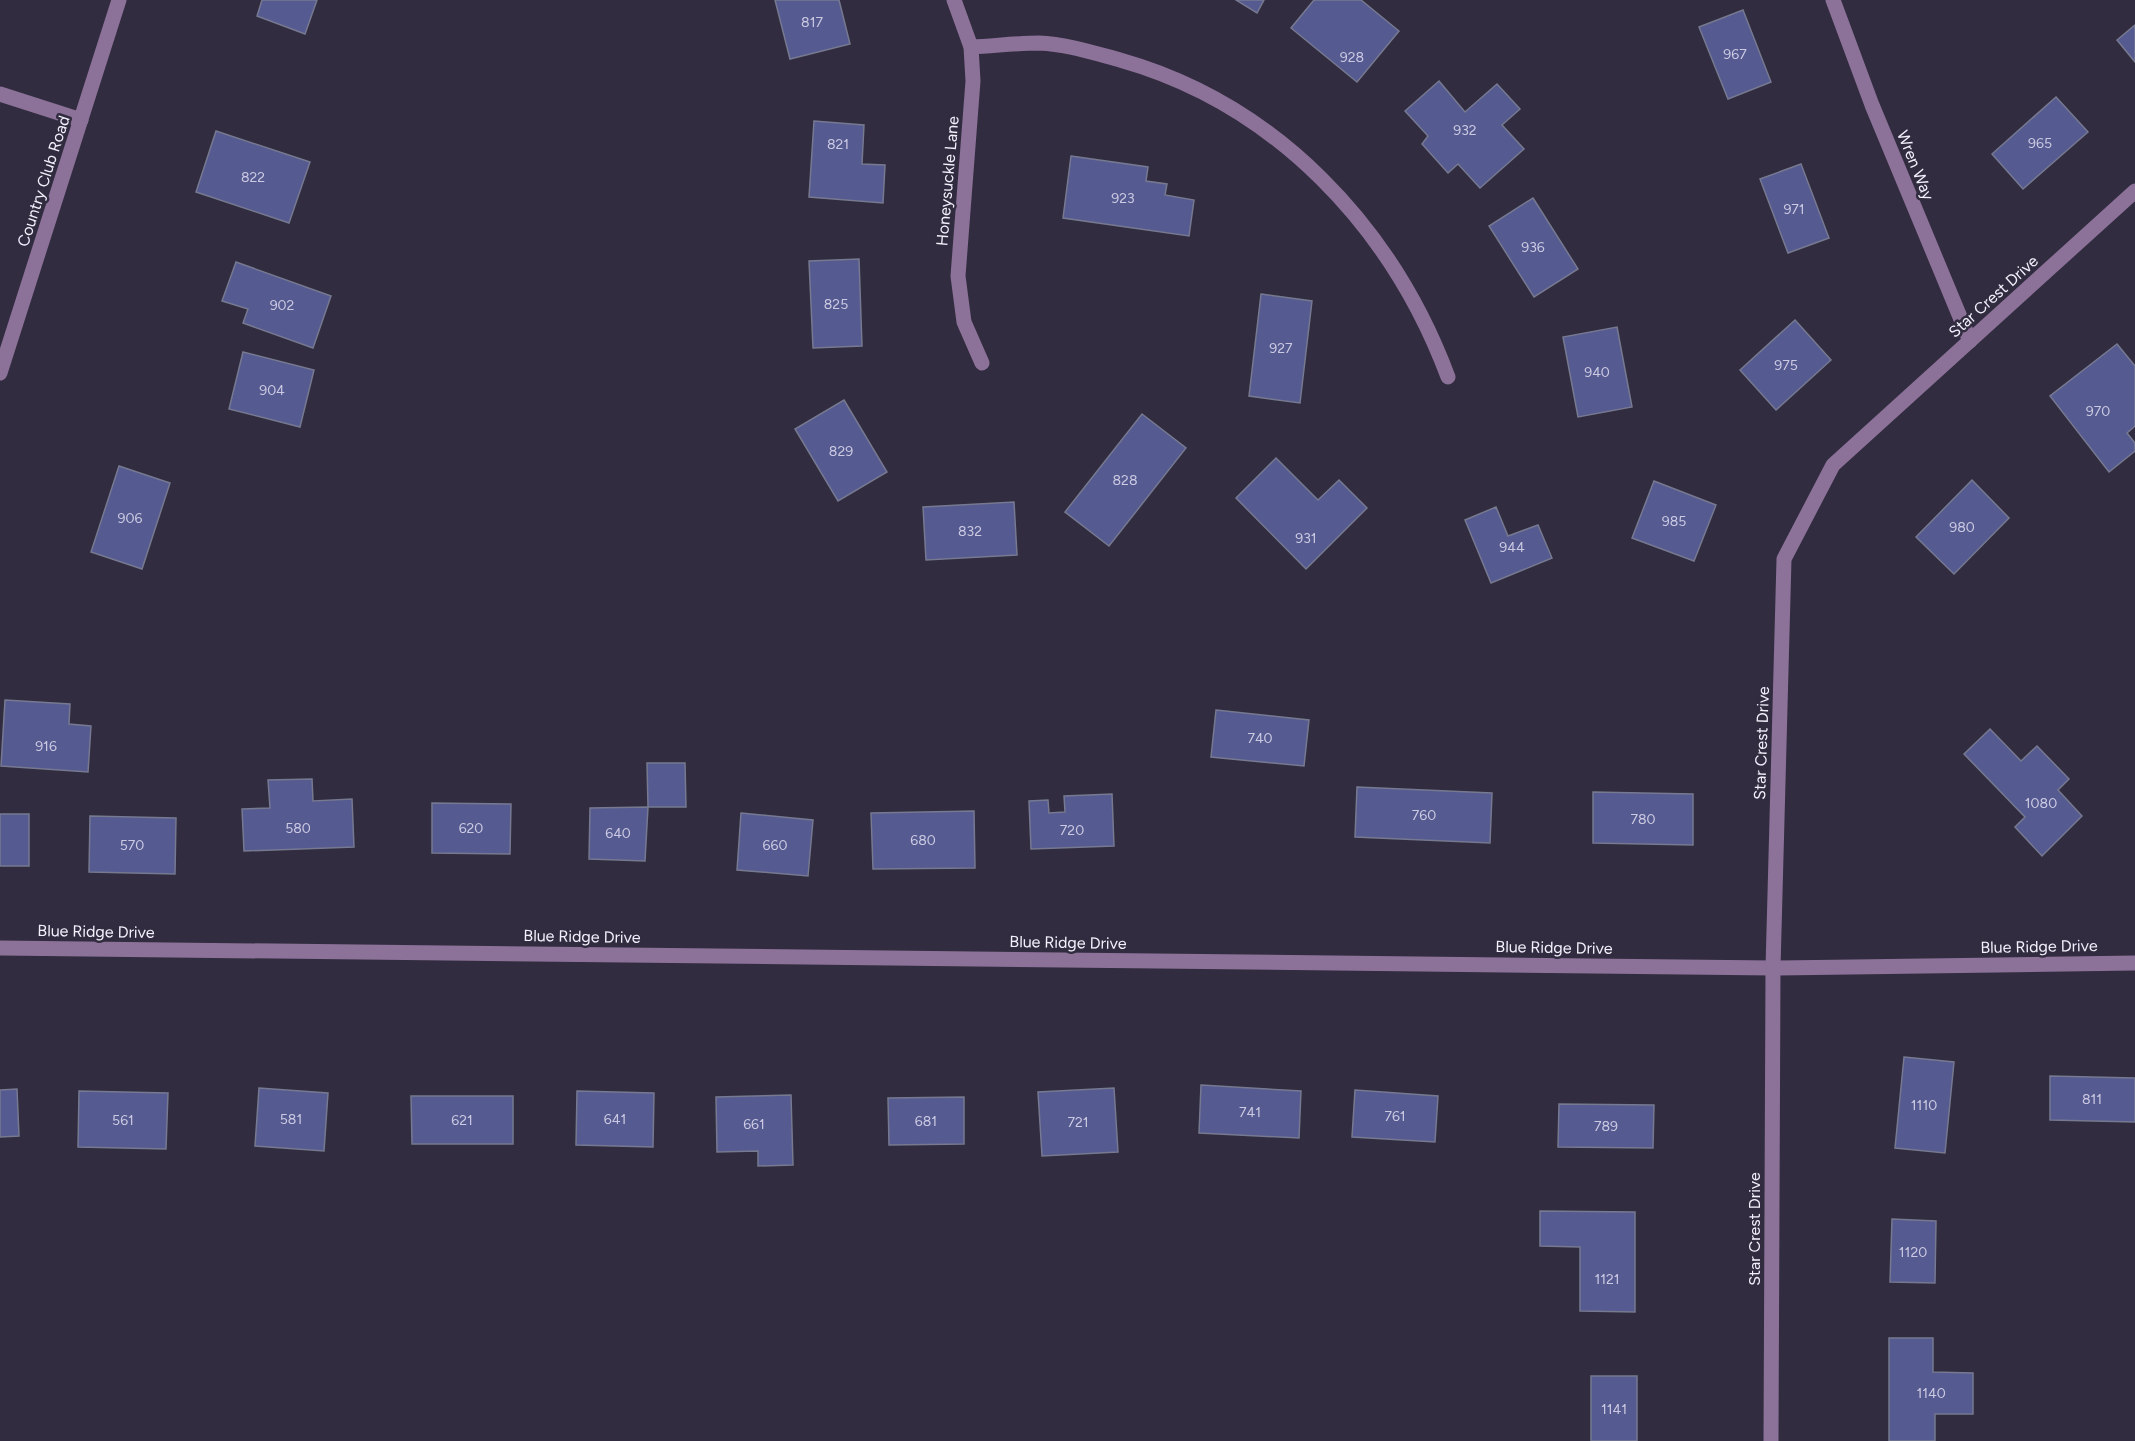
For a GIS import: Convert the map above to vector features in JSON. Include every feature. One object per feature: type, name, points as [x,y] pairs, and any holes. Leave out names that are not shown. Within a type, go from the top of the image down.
[{"type":"street","name":"Country Club Road","points":[[0,373],[119,0]]},
{"type":"street","name":"Honeysuckle Lane","points":[[954,0],[971,47],[971,120],[958,276],[964,322],[982,363]]},
{"type":"street","name":"Wren Way","points":[[1833,0],[1872,105],[1970,341]]},
{"type":"street","points":[[971,47],[1041,43],[1097,54],[1172,79],[1217,100],[1251,120],[1321,176],[1369,231],[1420,314],[1448,377]]},
{"type":"street","points":[[0,94],[81,120]]},
{"type":"street","name":"Star Crest Drive","points":[[1771,1441],[1773,968],[1784,559],[1833,465],[2135,191]]},
{"type":"street","name":"Blue Ridge Drive","points":[[0,948],[1773,968],[2135,963]]},
{"type":"building","points":[[262,0],[317,0],[305,34],[257,16]]},
{"type":"building","points":[[775,0],[839,0],[850,44],[790,59]]},
{"type":"building","points":[[1236,0],[1264,0],[1257,13]]},
{"type":"building","points":[[1314,0],[1361,0],[1399,31],[1357,82],[1291,28]]},
{"type":"building","points":[[1743,10],[1771,82],[1728,99],[1699,27]]},
{"type":"building","points":[[2135,25],[2135,62],[2117,40]]},
{"type":"building","points":[[1439,81],[1465,112],[1497,84],[1520,109],[1502,125],[1524,149],[1480,188],[1458,164],[1448,173],[1422,144],[1428,136],[1405,111]]},
{"type":"building","points":[[2056,97],[2088,132],[2023,189],[1992,154]]},
{"type":"building","points":[[814,121],[864,125],[862,164],[885,165],[883,203],[809,197]]},
{"type":"building","points":[[216,131],[310,162],[289,223],[196,192]]},
{"type":"building","points":[[1071,156],[1148,167],[1146,181],[1167,184],[1165,195],[1194,200],[1189,236],[1063,218]]},
{"type":"building","points":[[1801,164],[1829,238],[1788,253],[1760,179]]},
{"type":"building","points":[[1533,198],[1578,269],[1534,297],[1489,226]]},
{"type":"building","points":[[859,259],[862,346],[813,348],[809,261]]},
{"type":"building","points":[[236,262],[331,296],[313,348],[243,323],[248,309],[222,301]]},
{"type":"building","points":[[1261,294],[1312,301],[1300,403],[1249,396]]},
{"type":"building","points":[[1795,320],[1831,360],[1776,410],[1740,370]]},
{"type":"building","points":[[1617,327],[1632,407],[1578,417],[1563,337]]},
{"type":"building","points":[[2117,344],[2135,366],[2135,426],[2127,433],[2135,443],[2135,451],[2109,472],[2050,396]]},
{"type":"building","points":[[243,352],[314,370],[300,427],[229,409]]},
{"type":"building","points":[[844,400],[887,472],[838,501],[795,429]]},
{"type":"building","points":[[1142,414],[1186,448],[1109,546],[1065,512]]},
{"type":"building","points":[[1276,458],[1318,500],[1339,480],[1367,508],[1306,569],[1236,498]]},
{"type":"building","points":[[119,466],[170,483],[142,569],[91,552]]},
{"type":"building","points":[[1972,480],[2009,518],[1954,574],[1916,537]]},
{"type":"building","points":[[1654,481],[1716,505],[1694,561],[1632,538]]},
{"type":"building","points":[[1014,502],[1017,555],[926,560],[923,507]]},
{"type":"building","points":[[1496,507],[1508,536],[1538,525],[1552,558],[1491,583],[1465,520]]},
{"type":"building","points":[[5,700],[70,704],[69,724],[91,726],[88,772],[1,766]]},
{"type":"building","points":[[1216,710],[1309,720],[1304,766],[1211,757]]},
{"type":"building","points":[[1990,729],[2021,761],[2037,746],[2069,779],[2058,790],[2082,816],[2042,856],[2015,827],[2025,817],[1964,754]]},
{"type":"building","points":[[647,763],[685,763],[686,807],[648,807]]},
{"type":"building","points":[[312,779],[313,801],[352,799],[354,847],[244,851],[242,809],[270,808],[268,780]]},
{"type":"building","points":[[1357,787],[1492,793],[1490,843],[1355,837]]},
{"type":"building","points":[[1593,792],[1693,794],[1693,845],[1593,843]]},
{"type":"building","points":[[1112,794],[1114,846],[1031,849],[1029,801],[1048,800],[1049,813],[1065,812],[1064,796]]},
{"type":"building","points":[[432,803],[511,804],[510,854],[432,853]]},
{"type":"building","points":[[648,807],[645,861],[589,859],[590,808]]},
{"type":"building","points":[[974,811],[975,868],[873,869],[871,813]]},
{"type":"building","points":[[741,813],[813,820],[808,876],[737,870]]},
{"type":"building","points":[[0,814],[29,814],[29,866],[0,866]]},
{"type":"building","points":[[90,816],[176,818],[175,874],[89,872]]},
{"type":"building","points":[[1904,1057],[1954,1062],[1945,1153],[1895,1148]]},
{"type":"building","points":[[2050,1076],[2135,1078],[2135,1122],[2050,1120]]},
{"type":"building","points":[[1201,1085],[1301,1091],[1299,1138],[1199,1133]]},
{"type":"building","points":[[259,1088],[328,1093],[324,1151],[255,1146]]},
{"type":"building","points":[[1114,1088],[1118,1152],[1042,1156],[1038,1092]]},
{"type":"building","points":[[17,1089],[19,1136],[0,1137],[0,1090]]},
{"type":"building","points":[[1355,1090],[1438,1096],[1435,1142],[1352,1137]]},
{"type":"building","points":[[79,1091],[168,1093],[166,1149],[78,1147]]},
{"type":"building","points":[[577,1091],[654,1093],[653,1147],[576,1145]]},
{"type":"building","points":[[791,1095],[793,1165],[758,1166],[758,1151],[717,1152],[716,1097]]},
{"type":"building","points":[[411,1096],[513,1096],[513,1144],[412,1144]]},
{"type":"building","points":[[964,1097],[964,1144],[889,1145],[888,1098]]},
{"type":"building","points":[[1559,1104],[1654,1105],[1653,1148],[1558,1147]]},
{"type":"building","points":[[1540,1211],[1635,1212],[1635,1312],[1580,1311],[1580,1247],[1540,1246]]},
{"type":"building","points":[[1892,1219],[1936,1221],[1935,1283],[1890,1282]]},
{"type":"building","points":[[1889,1338],[1933,1338],[1933,1372],[1973,1373],[1973,1414],[1935,1414],[1935,1441],[1889,1441]]},
{"type":"building","points":[[1591,1376],[1637,1376],[1637,1441],[1591,1441]]}]
